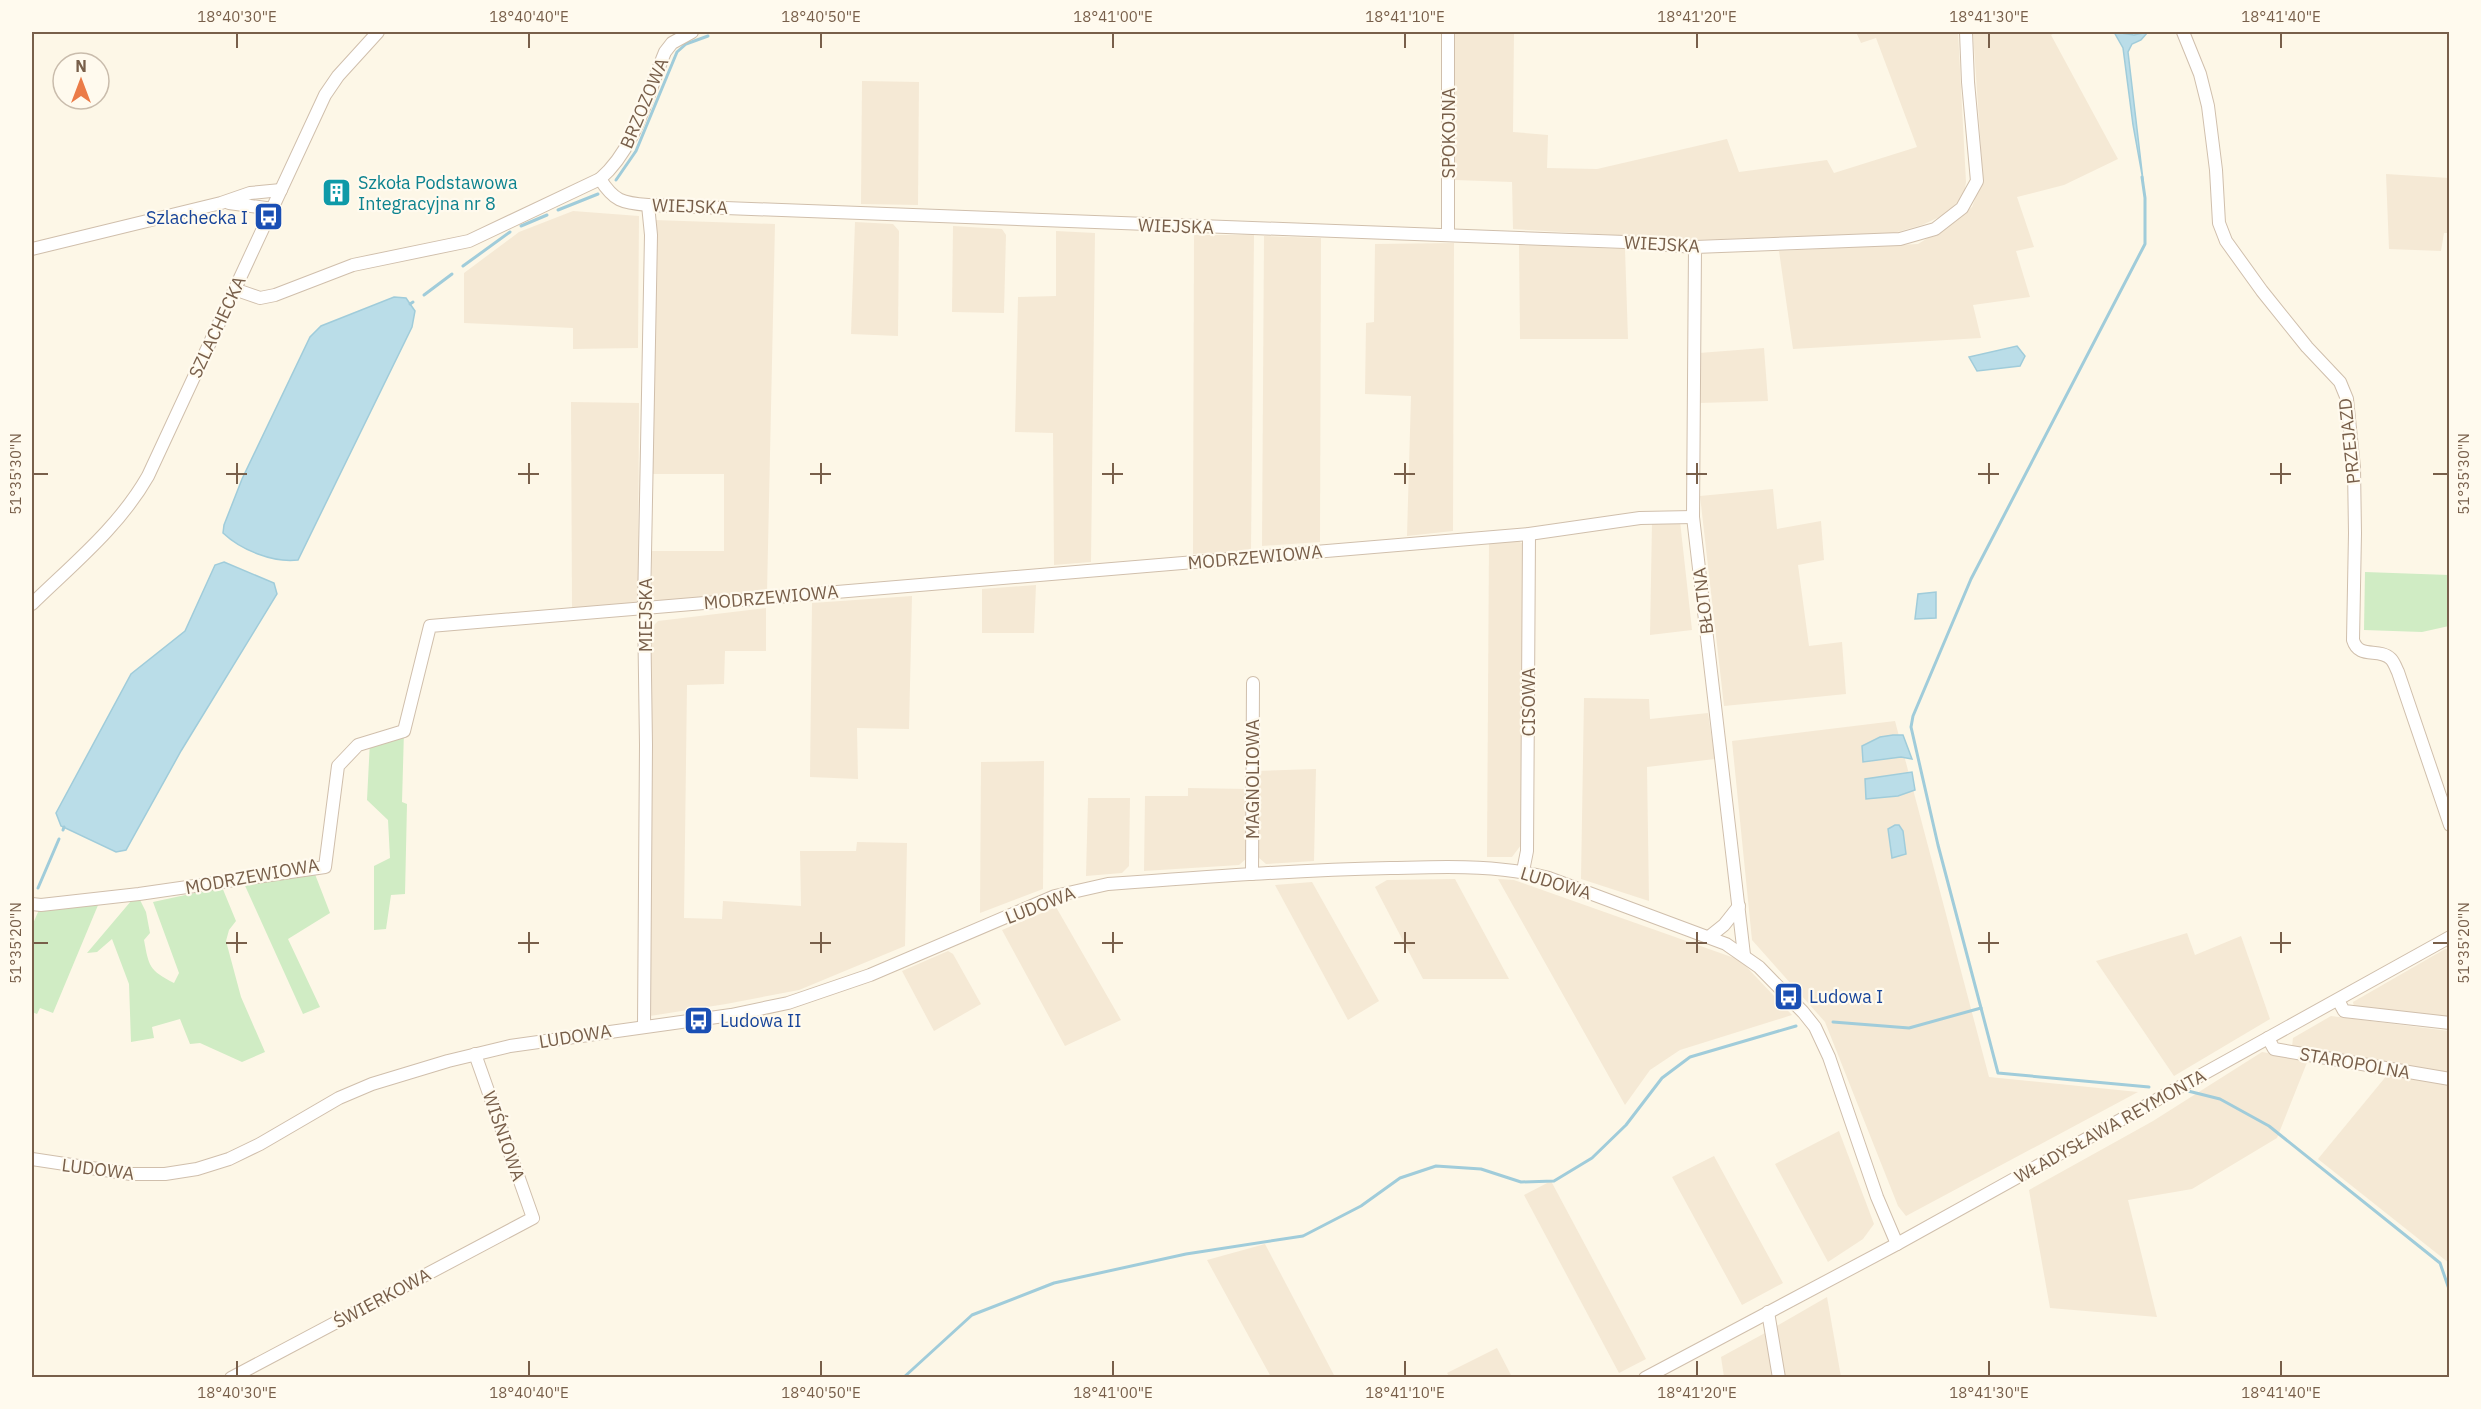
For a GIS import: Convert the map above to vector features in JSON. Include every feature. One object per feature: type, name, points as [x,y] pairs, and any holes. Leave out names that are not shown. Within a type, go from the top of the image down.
[{"type":"street","name":"SZLACHECKA","points":[[32,604],[112,526],[134,501],[148,476],[325,95],[378,32]]},
{"type":"street","name":"BRZOZOWA","points":[[600,179],[614,166],[628,144],[665,52],[672,43],[692,32]]},
{"type":"street","name":"SPOKOJNA","points":[[1448,32],[1448,235]]},
{"type":"street","name":"WIEJSKA","points":[[600,179],[608,192],[619,201],[648,205],[1448,235],[1695,247],[1900,239],[1935,229],[1962,208],[1977,182],[1966,32]]},
{"type":"street","name":"PRZEJAZD","points":[[2183,32],[2200,74],[2208,106],[2216,170],[2219,223],[2226,241],[2299,337],[2340,382],[2347,399],[2354,468],[2353,640],[2355,646],[2360,650],[2368,654],[2383,654],[2391,659],[2398,672],[2450,825]]},
{"type":"street","points":[[234,290],[260,298],[353,265],[469,241],[600,179]]},
{"type":"street","points":[[32,249],[222,203],[250,193],[281,190]]},
{"type":"street","points":[[222,203],[273,209]]},
{"type":"street","name":"MIEJSKA","points":[[644,1026],[646,745],[644,607],[651,235],[648,205]]},
{"type":"street","name":"BŁOTNA","points":[[1695,247],[1693,517],[1744,955]]},
{"type":"street","name":"MODRZEWIOWA","points":[[32,904],[41,905],[139,894],[325,867],[338,766],[358,745],[404,731],[429,626],[1529,534],[1640,518],[1693,517]]},
{"type":"street","name":"CISOWA","points":[[1523,871],[1527,851],[1529,534]]},
{"type":"street","name":"MAGNOLIOWA","points":[[1252,874],[1253,683]]},
{"type":"street","name":"LUDOWA","points":[[32,1160],[132,1174],[165,1174],[197,1169],[229,1159],[260,1144],[339,1098],[361,1089],[475,1054],[644,1026],[731,1015],[797,1001],[870,975],[1055,896],[1081,889],[1108,884],[1336,869],[1465,867],[1523,871],[1549,878],[1709,937],[1744,955],[1759,966],[1803,1012],[1822,1040],[1877,1197],[1897,1244]]},
{"type":"street","points":[[1709,937],[1724,925],[1739,906]]},
{"type":"street","name":"WŁADYSŁAWA REYMONTA","points":[[1649,1376],[1897,1244],[2450,937]]},
{"type":"street","points":[[2338,1000],[2344,1011],[2450,1023]]},
{"type":"street","name":"STAROPOLNA","points":[[2268,1038],[2274,1049],[2450,1079]]},
{"type":"street","name":"WIŚNIOWA","points":[[475,1054],[533,1218]]},
{"type":"street","name":"ŚWIERKOWA","points":[[231,1377],[533,1218]]},
{"type":"street","points":[[1768,1312],[1779,1377]]},
{"type":"shaded area","points":[[1454,32],[1514,32],[1513,132],[1548,135],[1547,168],[1597,169],[1727,139],[1739,172],[1827,160],[1834,173],[1917,147],[1876,38],[1861,43],[1856,32],[1958,32],[1966,182],[1964,195],[1946,214],[1922,225],[1894,233],[1697,240],[1513,229],[1512,182],[1455,180]]},
{"type":"shaded area","points":[[1973,32],[2057,32],[2051,35],[2118,159],[2064,185],[2017,197],[2034,247],[2016,251],[2030,297],[1973,305],[1981,338],[1793,349],[1779,251],[1918,244],[1949,225],[1972,207],[1983,179]]},
{"type":"shaded area","points":[[862,81],[919,82],[918,205],[861,204]]},
{"type":"shaded area","points":[[2386,174],[2449,178],[2449,233],[2444,233],[2441,251],[2389,249]]},
{"type":"shaded area","points":[[573,211],[639,216],[638,348],[573,349],[573,328],[464,323],[464,273],[519,232]]},
{"type":"shaded area","points":[[654,220],[775,224],[767,593],[660,604],[652,598],[652,551],[724,551],[724,474],[652,474]]},
{"type":"shaded area","points":[[855,222],[893,224],[899,231],[898,336],[851,334]]},
{"type":"shaded area","points":[[953,226],[1002,229],[1006,235],[1004,313],[952,312]]},
{"type":"shaded area","points":[[1056,231],[1095,233],[1091,562],[1054,565],[1053,433],[1015,432],[1018,297],[1056,296]]},
{"type":"shaded area","points":[[1194,235],[1254,235],[1251,551],[1193,554]]},
{"type":"shaded area","points":[[1264,236],[1321,238],[1320,542],[1262,546]]},
{"type":"shaded area","points":[[1454,243],[1453,531],[1407,536],[1411,396],[1365,394],[1366,323],[1374,322],[1375,244]]},
{"type":"shaded area","points":[[1519,245],[1625,249],[1628,339],[1520,339]]},
{"type":"shaded area","points":[[1764,348],[1768,401],[1699,403],[1699,353]]},
{"type":"shaded area","points":[[571,402],[639,403],[638,604],[572,609]]},
{"type":"shaded area","points":[[1773,489],[1777,529],[1821,521],[1824,560],[1798,565],[1809,646],[1842,642],[1846,694],[1724,706],[1700,496]]},
{"type":"shaded area","points":[[1680,521],[1692,630],[1650,635],[1652,523]]},
{"type":"shaded area","points":[[1515,539],[1523,544],[1521,845],[1512,857],[1487,857],[1489,541]]},
{"type":"shaded area","points":[[1036,585],[1034,633],[982,633],[982,589]]},
{"type":"shaded area","points":[[912,596],[909,729],[857,728],[858,779],[810,777],[812,603]]},
{"type":"shaded area","points":[[766,608],[766,651],[725,651],[724,684],[687,685],[684,918],[722,919],[723,901],[801,906],[800,851],[856,851],[857,842],[907,843],[905,946],[799,990],[650,1016],[651,628],[658,621]]},
{"type":"shaded area","points":[[1584,698],[1649,699],[1650,719],[1708,713],[1715,759],[1647,767],[1649,901],[1581,879]]},
{"type":"shaded area","points":[[1895,721],[1989,1077],[2138,1092],[1906,1216],[1898,1206],[1825,1022],[1752,940],[1732,741]]},
{"type":"shaded area","points":[[1044,761],[1043,889],[980,913],[981,762]]},
{"type":"shaded area","points":[[1316,769],[1314,861],[1266,864],[1258,857],[1256,771]]},
{"type":"shaded area","points":[[1188,788],[1249,789],[1247,858],[1239,865],[1144,871],[1145,796],[1188,796]]},
{"type":"shaded area","points":[[1088,798],[1130,798],[1129,866],[1122,873],[1086,876]]},
{"type":"shaded area","points":[[1455,879],[1509,979],[1423,979],[1375,887],[1387,880]]},
{"type":"shaded area","points":[[1498,879],[1514,880],[1740,960],[1792,1015],[1680,1050],[1650,1070],[1625,1105]]},
{"type":"shaded area","points":[[1312,882],[1379,1001],[1348,1020],[1275,885]]},
{"type":"shaded area","points":[[1056,907],[1121,1020],[1065,1046],[1002,930]]},
{"type":"shaded area","points":[[2187,933],[2195,955],[2241,936],[2270,1019],[2174,1076],[2096,961]]},
{"type":"shaded area","points":[[2445,949],[2449,950],[2449,1018],[2354,1007],[2353,1002]]},
{"type":"shaded area","points":[[948,951],[953,954],[981,1004],[934,1031],[902,971]]},
{"type":"shaded area","points":[[2331,1016],[2449,1031],[2449,1072],[2292,1047],[2293,1038]]},
{"type":"shaded area","points":[[2262,1052],[2308,1060],[2277,1138],[2192,1189],[2128,1200],[2157,1317],[2050,1308],[2029,1190],[2153,1121]]},
{"type":"shaded area","points":[[2388,1074],[2449,1084],[2449,1263],[2318,1159]]},
{"type":"shaded area","points":[[1839,1131],[1874,1224],[1863,1239],[1828,1262],[1775,1164]]},
{"type":"shaded area","points":[[1714,1156],[1783,1283],[1742,1305],[1672,1177]]},
{"type":"shaded area","points":[[1551,1181],[1646,1359],[1619,1373],[1524,1195]]},
{"type":"shaded area","points":[[1265,1244],[1335,1377],[1271,1377],[1207,1260]]},
{"type":"shaded area","points":[[1827,1297],[1841,1377],[1784,1377],[1775,1327]]},
{"type":"shaded area","points":[[1765,1333],[1773,1377],[1724,1377],[1721,1357]]},
{"type":"shaded area","points":[[1497,1348],[1512,1377],[1450,1377],[1447,1373]]},
{"type":"green space","points":[[2365,572],[2449,575],[2449,626],[2422,632],[2364,630]]},
{"type":"green space","points":[[404,731],[402,802],[407,804],[405,894],[391,895],[386,929],[374,930],[374,866],[390,858],[388,820],[367,800],[370,741]]},
{"type":"green space","points":[[313,869],[330,913],[288,939],[320,1007],[303,1014],[242,879]]},
{"type":"green space","points":[[222,887],[236,921],[229,930],[226,941],[241,997],[265,1052],[242,1062],[200,1043],[190,1044],[180,1019],[152,1027],[154,1038],[131,1042],[129,984],[112,939],[97,952],[87,953],[137,894],[146,912],[150,933],[144,940],[149,962],[159,975],[174,983],[179,973],[153,902]]},
{"type":"green space","points":[[101,898],[53,1013],[40,1008],[37,1014],[32,1012],[32,926],[41,905]]},
{"type":"water","points":[[2114,32],[2134,35],[2148,32],[2141,40],[2132,44],[2128,52],[2143,180],[2123,48]]},
{"type":"water","points":[[394,297],[406,298],[415,311],[412,327],[298,560],[268,557],[239,545],[223,533],[224,525],[242,479],[310,337],[321,326]]},
{"type":"water","points":[[2017,346],[2025,356],[2020,366],[1977,371],[1969,357]]},
{"type":"water","points":[[224,562],[274,583],[277,594],[181,751],[126,850],[116,852],[61,826],[56,813],[131,674],[185,631],[215,565]]},
{"type":"water","points":[[1936,592],[1936,618],[1915,619],[1918,594]]},
{"type":"water","points":[[1903,735],[1912,759],[1901,757],[1863,762],[1862,746],[1880,737]]},
{"type":"water","points":[[1912,772],[1915,790],[1898,796],[1866,799],[1865,779]]},
{"type":"water","points":[[1899,825],[1903,831],[1906,854],[1892,858],[1888,829]]},
{"type":"waterway","points":[[616,180],[636,151],[677,52],[686,44],[708,36]]},
{"type":"waterway","points":[[1833,1022],[1909,1028],[1981,1008],[1938,845],[1911,727],[1913,716],[1971,579],[2145,244],[2145,198],[2142,177]]},
{"type":"waterway","points":[[558,210],[598,194]]},
{"type":"waterway","points":[[521,226],[547,215]]},
{"type":"waterway","points":[[463,266],[510,232]]},
{"type":"waterway","points":[[424,295],[452,274]]},
{"type":"waterway","points":[[38,888],[59,839]]},
{"type":"waterway","points":[[1981,1008],[1998,1073],[2149,1087]]},
{"type":"waterway","points":[[903,1378],[972,1315],[1054,1283],[1186,1254],[1303,1236],[1361,1206],[1400,1178],[1436,1166],[1481,1169],[1521,1182],[1554,1181],[1592,1158],[1626,1125],[1662,1078],[1690,1057],[1796,1026]]},
{"type":"waterway","points":[[2188,1091],[2220,1099],[2269,1126],[2440,1263],[2450,1292]]},
{"type":"place","name":"Szkoła Podstawowa Integracyjna nr 8","points":[[337,192]]},
{"type":"place","name":"Szlachecka I","points":[[269,217]]},
{"type":"place","name":"Ludowa I","points":[[1788,996]]},
{"type":"place","name":"Ludowa II","points":[[699,1020]]}]
